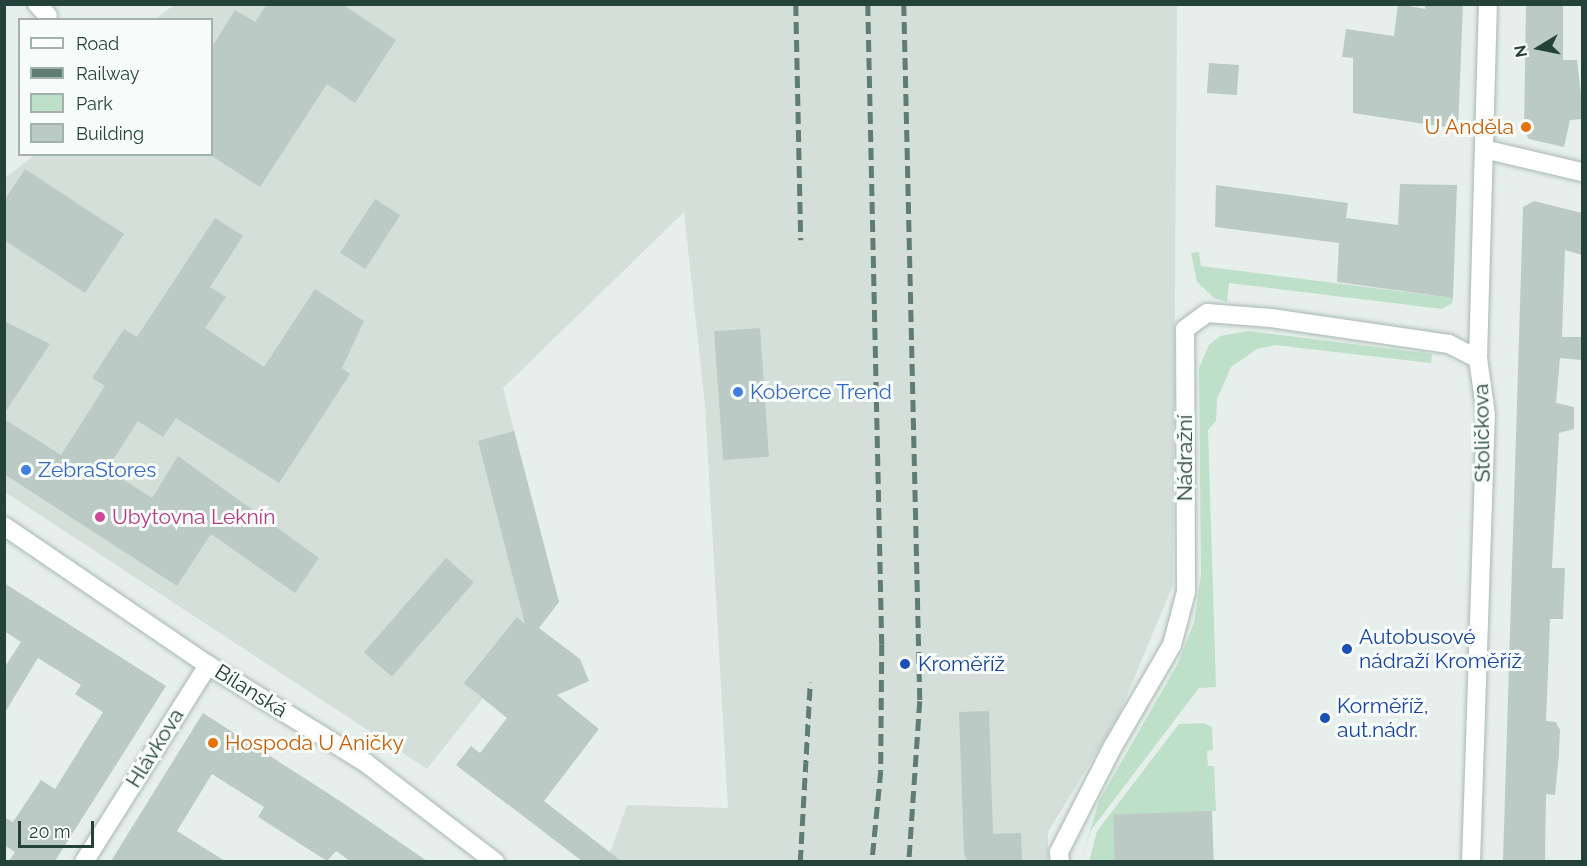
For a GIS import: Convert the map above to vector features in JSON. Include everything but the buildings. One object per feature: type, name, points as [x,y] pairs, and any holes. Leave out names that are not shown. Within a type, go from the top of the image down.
[{"type":"street","name":"Stoličkova","points":[[1471,861],[1486,415],[1478,359],[1488,150],[1488,4]]},
{"type":"street","points":[[1488,150],[1582,172]]},
{"type":"street","name":"Nádražní","points":[[1060,861],[1112,748],[1172,645],[1186,592],[1185,329],[1207,313],[1271,318],[1449,344],[1478,359]]},
{"type":"street","name":"Bílanská","points":[[4,526],[208,665],[366,763],[495,861]]},
{"type":"street","name":"Hlávkova","points":[[84,861],[208,665]]},
{"type":"shaded area","points":[[174,5],[1177,5],[1173,585],[1117,719],[1048,832],[1048,861],[607,861],[627,805],[728,808],[705,405],[684,212],[503,388],[559,602],[427,769],[5,492],[5,178],[34,156],[213,156],[213,18],[156,18]]},
{"type":"green space","points":[[1199,252],[1201,266],[1453,298],[1452,303],[1442,309],[1229,283],[1227,302],[1214,298],[1197,282],[1191,253]]},
{"type":"green space","points":[[1248,331],[1432,354],[1431,363],[1275,345],[1257,349],[1231,367],[1217,399],[1216,421],[1208,430],[1216,687],[1199,688],[1091,830],[1081,861],[1099,801],[1177,665],[1194,623],[1201,575],[1199,368],[1209,345],[1220,336]]},
{"type":"green space","points":[[1204,723],[1212,727],[1213,750],[1207,751],[1208,766],[1214,766],[1216,811],[1113,817],[1116,861],[1089,862],[1097,831],[1179,724]]},
{"type":"railway","points":[[796,4],[801,240]]},
{"type":"railway","points":[[868,4],[882,644],[881,771],[872,862]]},
{"type":"railway","points":[[904,4],[920,701],[909,862]]},
{"type":"railway","points":[[800,862],[810,682]]},
{"type":"place","name":"U Anděla","points":[[1526,127]]},
{"type":"place","name":"Koberce Trend","points":[[738,392]]},
{"type":"place","name":"ZebraStores","points":[[26,470]]},
{"type":"place","name":"Ubytovna Leknín","points":[[100,517]]},
{"type":"place","name":"Autobusové nádraží Kroměříž","points":[[1347,649]]},
{"type":"place","name":"Kroměříž","points":[[905,664]]},
{"type":"place","name":"Korměříž, aut.nádr.","points":[[1325,718]]},
{"type":"place","name":"Hospoda U Aničky","points":[[213,743]]}]
